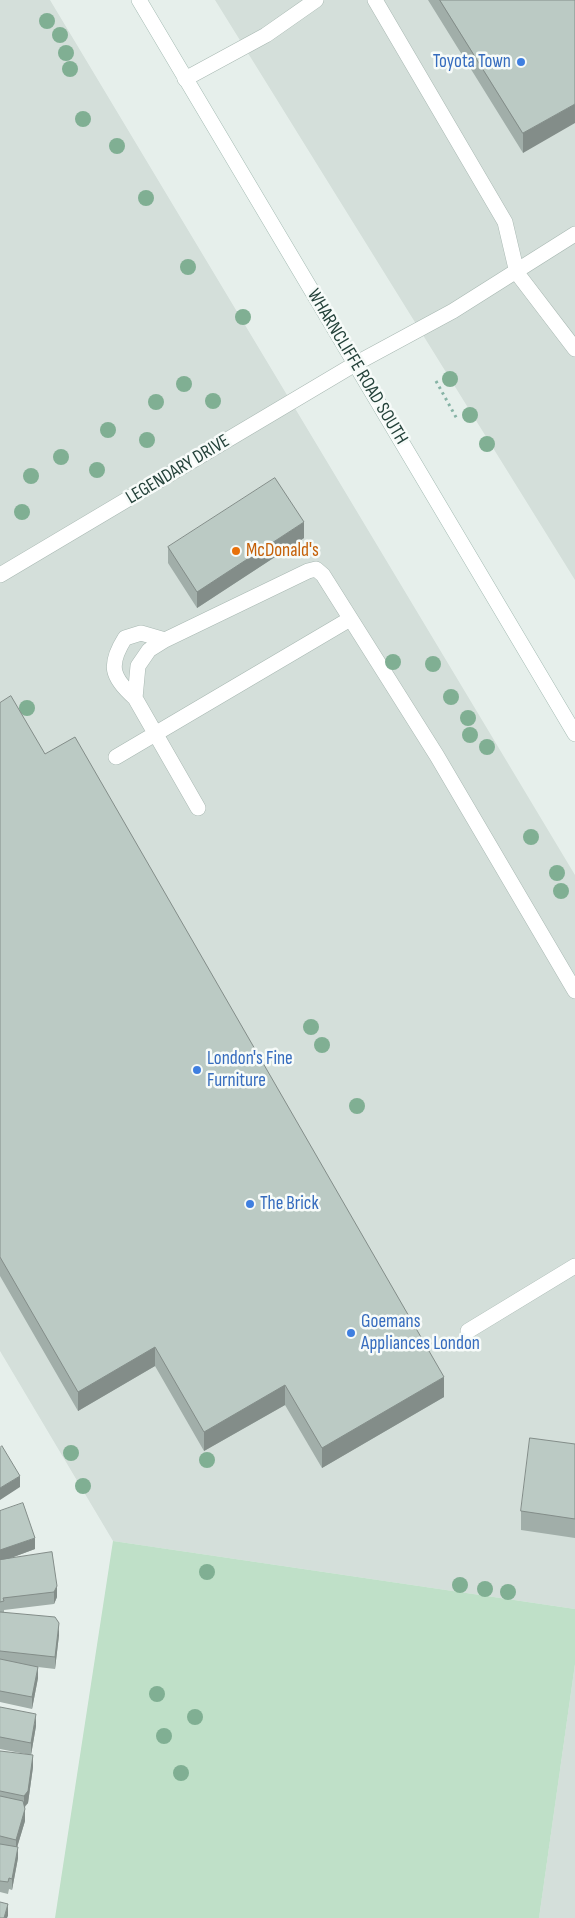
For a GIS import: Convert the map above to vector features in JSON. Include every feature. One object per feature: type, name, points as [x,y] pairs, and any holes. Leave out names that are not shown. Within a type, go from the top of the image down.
[{"type":"main road","name":"WHARNCLIFFE ROAD SOUTH","points":[[138,0],[575,734]]},
{"type":"main road","points":[[185,79],[266,35],[316,0]]},
{"type":"main road","points":[[375,0],[505,222],[517,273],[575,349]]},
{"type":"main road","name":"LEGENDARY DRIVE","points":[[0,575],[355,364],[453,311],[517,273],[575,234]]},
{"type":"main road","points":[[134,698],[138,666],[149,650],[165,640],[308,571],[316,569],[323,575],[437,756],[575,991]]},
{"type":"main road","points":[[116,756],[350,619]]},
{"type":"main road","points":[[165,640],[141,633],[125,638],[116,652],[113,672],[122,687],[134,698],[198,808]]},
{"type":"main road","points":[[468,1331],[575,1266]]},
{"type":"path","points":[[436,381],[456,419]]},
{"type":"shaded area","points":[[0,0],[50,0],[575,875],[575,1609],[113,1541],[0,1351]]},
{"type":"shaded area","points":[[215,0],[575,0],[575,580]]},
{"type":"shaded area","points":[[575,1664],[575,1918],[539,1918]]},
{"type":"green space","points":[[113,1541],[575,1609],[575,1664],[539,1918],[55,1918]]},
{"type":"building","name":"Toyota Town","points":[[440,0],[575,0],[575,104],[523,133]]},
{"type":"building","name":"McDonald's","points":[[275,478],[304,522],[197,592],[168,547]]},
{"type":"building","points":[[11,696],[45,754],[75,737],[444,1377],[322,1448],[285,1385],[204,1432],[155,1347],[78,1392],[0,1257],[0,703]]},
{"type":"building","points":[[530,1438],[575,1444],[575,1519],[521,1511]]},
{"type":"building","points":[[2,1446],[20,1476],[0,1488],[0,1448]]},
{"type":"building","points":[[23,1503],[35,1538],[0,1550],[0,1511]]},
{"type":"building","points":[[52,1552],[57,1586],[54,1592],[3,1598],[4,1601],[0,1602],[0,1560]]},
{"type":"building","points":[[0,1612],[55,1617],[59,1623],[55,1657],[0,1651]]},
{"type":"building","points":[[0,1659],[38,1667],[32,1697],[0,1691]]},
{"type":"building","points":[[0,1707],[36,1714],[31,1743],[0,1737]]},
{"type":"building","points":[[0,1751],[33,1755],[28,1791],[24,1796],[0,1791]]},
{"type":"building","points":[[0,1796],[23,1801],[25,1809],[16,1840],[0,1836]]},
{"type":"building","points":[[0,1844],[18,1847],[12,1879],[9,1878],[8,1882],[0,1881]]},
{"type":"building","points":[[0,1902],[8,1904],[4,1918],[0,1918]]},
{"type":"place","name":"Toyota Town","points":[[521,62]]},
{"type":"place","name":"McDonald's","points":[[236,551]]},
{"type":"place","name":"London's Fine Furniture","points":[[197,1070]]},
{"type":"place","name":"The Brick","points":[[250,1204]]},
{"type":"place","name":"Goemans Appliances London","points":[[351,1333]]}]
